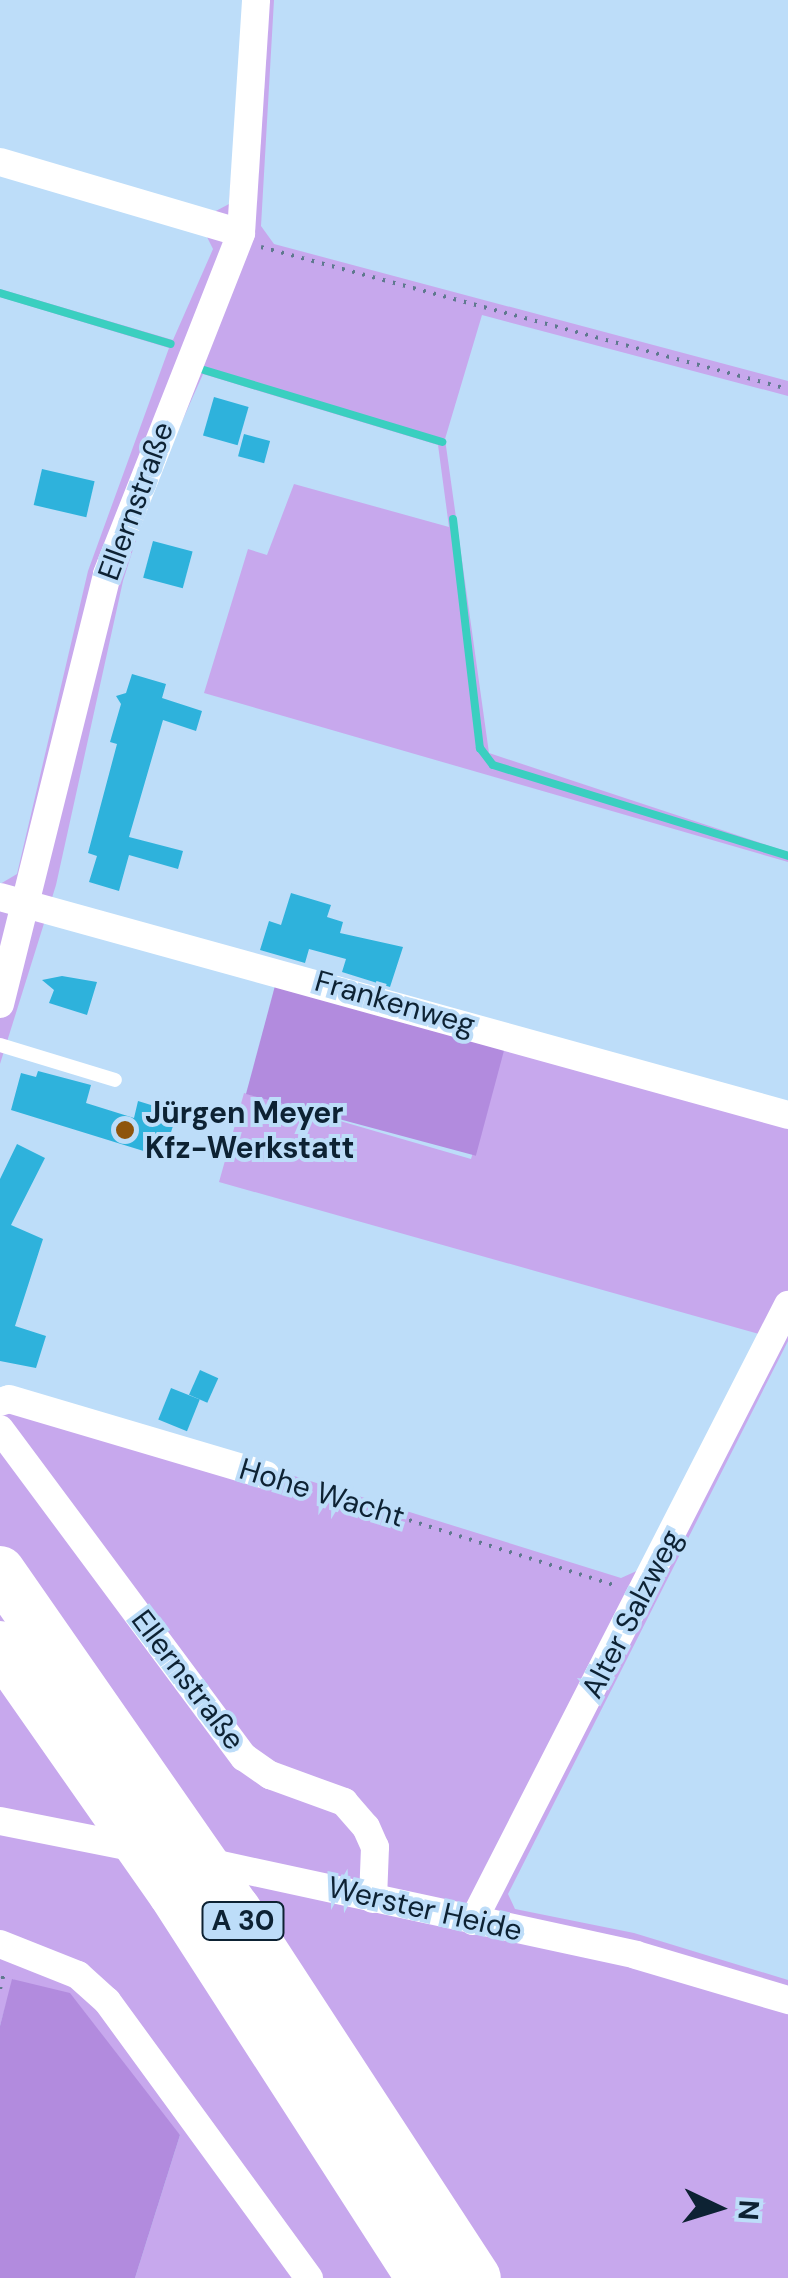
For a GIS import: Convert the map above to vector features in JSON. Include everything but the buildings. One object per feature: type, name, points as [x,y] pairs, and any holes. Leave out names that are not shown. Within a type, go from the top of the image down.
[{"type":"highway","name":"A 30","points":[[0,1571],[226,1895],[476,2278]]},
{"type":"highway","name":"A 30","points":[[0,1646],[184,1909],[420,2278]]},
{"type":"street","name":"Ellernstraße","points":[[0,1004],[30,903],[108,574],[239,237],[256,0]]},
{"type":"street","points":[[0,162],[239,237]]},
{"type":"street","name":"Frankenweg","points":[[0,897],[788,1115]]},
{"type":"street","name":"Alter Salzweg","points":[[473,1921],[788,1304]]},
{"type":"street","name":"Hohe Wacht","points":[[0,1402],[9,1398],[266,1475]]},
{"type":"street","name":"Ellernstraße","points":[[0,1429],[244,1756],[270,1775],[344,1802],[366,1827],[375,1847],[373,1900]]},
{"type":"street","name":"Werster Heide","points":[[13,1823],[636,1955],[788,2000]]},
{"type":"street","points":[[0,1944],[78,1974],[107,2002],[309,2278]]},
{"type":"lane","points":[[0,1045],[115,1080]]},
{"type":"path","points":[[239,237],[788,389]]},
{"type":"path","name":"Hohe Wacht","points":[[266,1475],[642,1594]]},
{"type":"shaded area","points":[[245,0],[274,0],[261,226],[274,244],[788,381],[788,396],[482,315],[445,439],[489,753],[788,852],[788,862],[204,693],[248,549],[267,555],[294,484],[449,527],[438,445],[203,374],[152,489],[123,581],[56,885],[0,1064],[0,884],[17,874],[88,571],[169,348],[0,297],[0,289],[173,340],[213,249],[205,233],[212,213],[229,204]]},
{"type":"shaded area","points":[[276,982],[506,1044],[476,1156],[246,1094]]},
{"type":"shaded area","points":[[505,1046],[788,1105],[788,1341],[508,1894],[515,1909],[634,1933],[788,1980],[788,2278],[135,2278],[180,2135],[13,1979],[0,2026],[0,1410],[259,1465],[621,1578],[641,1569],[759,1334],[219,1182],[244,1093],[471,1159]]},
{"type":"shaded area","points":[[12,1979],[70,1993],[180,2135],[135,2278],[0,2278],[0,2026]]},
{"type":"waterway","points":[[0,293],[171,344]]},
{"type":"waterway","points":[[204,370],[442,442]]},
{"type":"waterway","points":[[453,519],[480,748],[493,765],[788,856]]},
{"type":"place","name":"Jürgen Meyer Kfz-Werkstatt","points":[[125,1130]]}]
